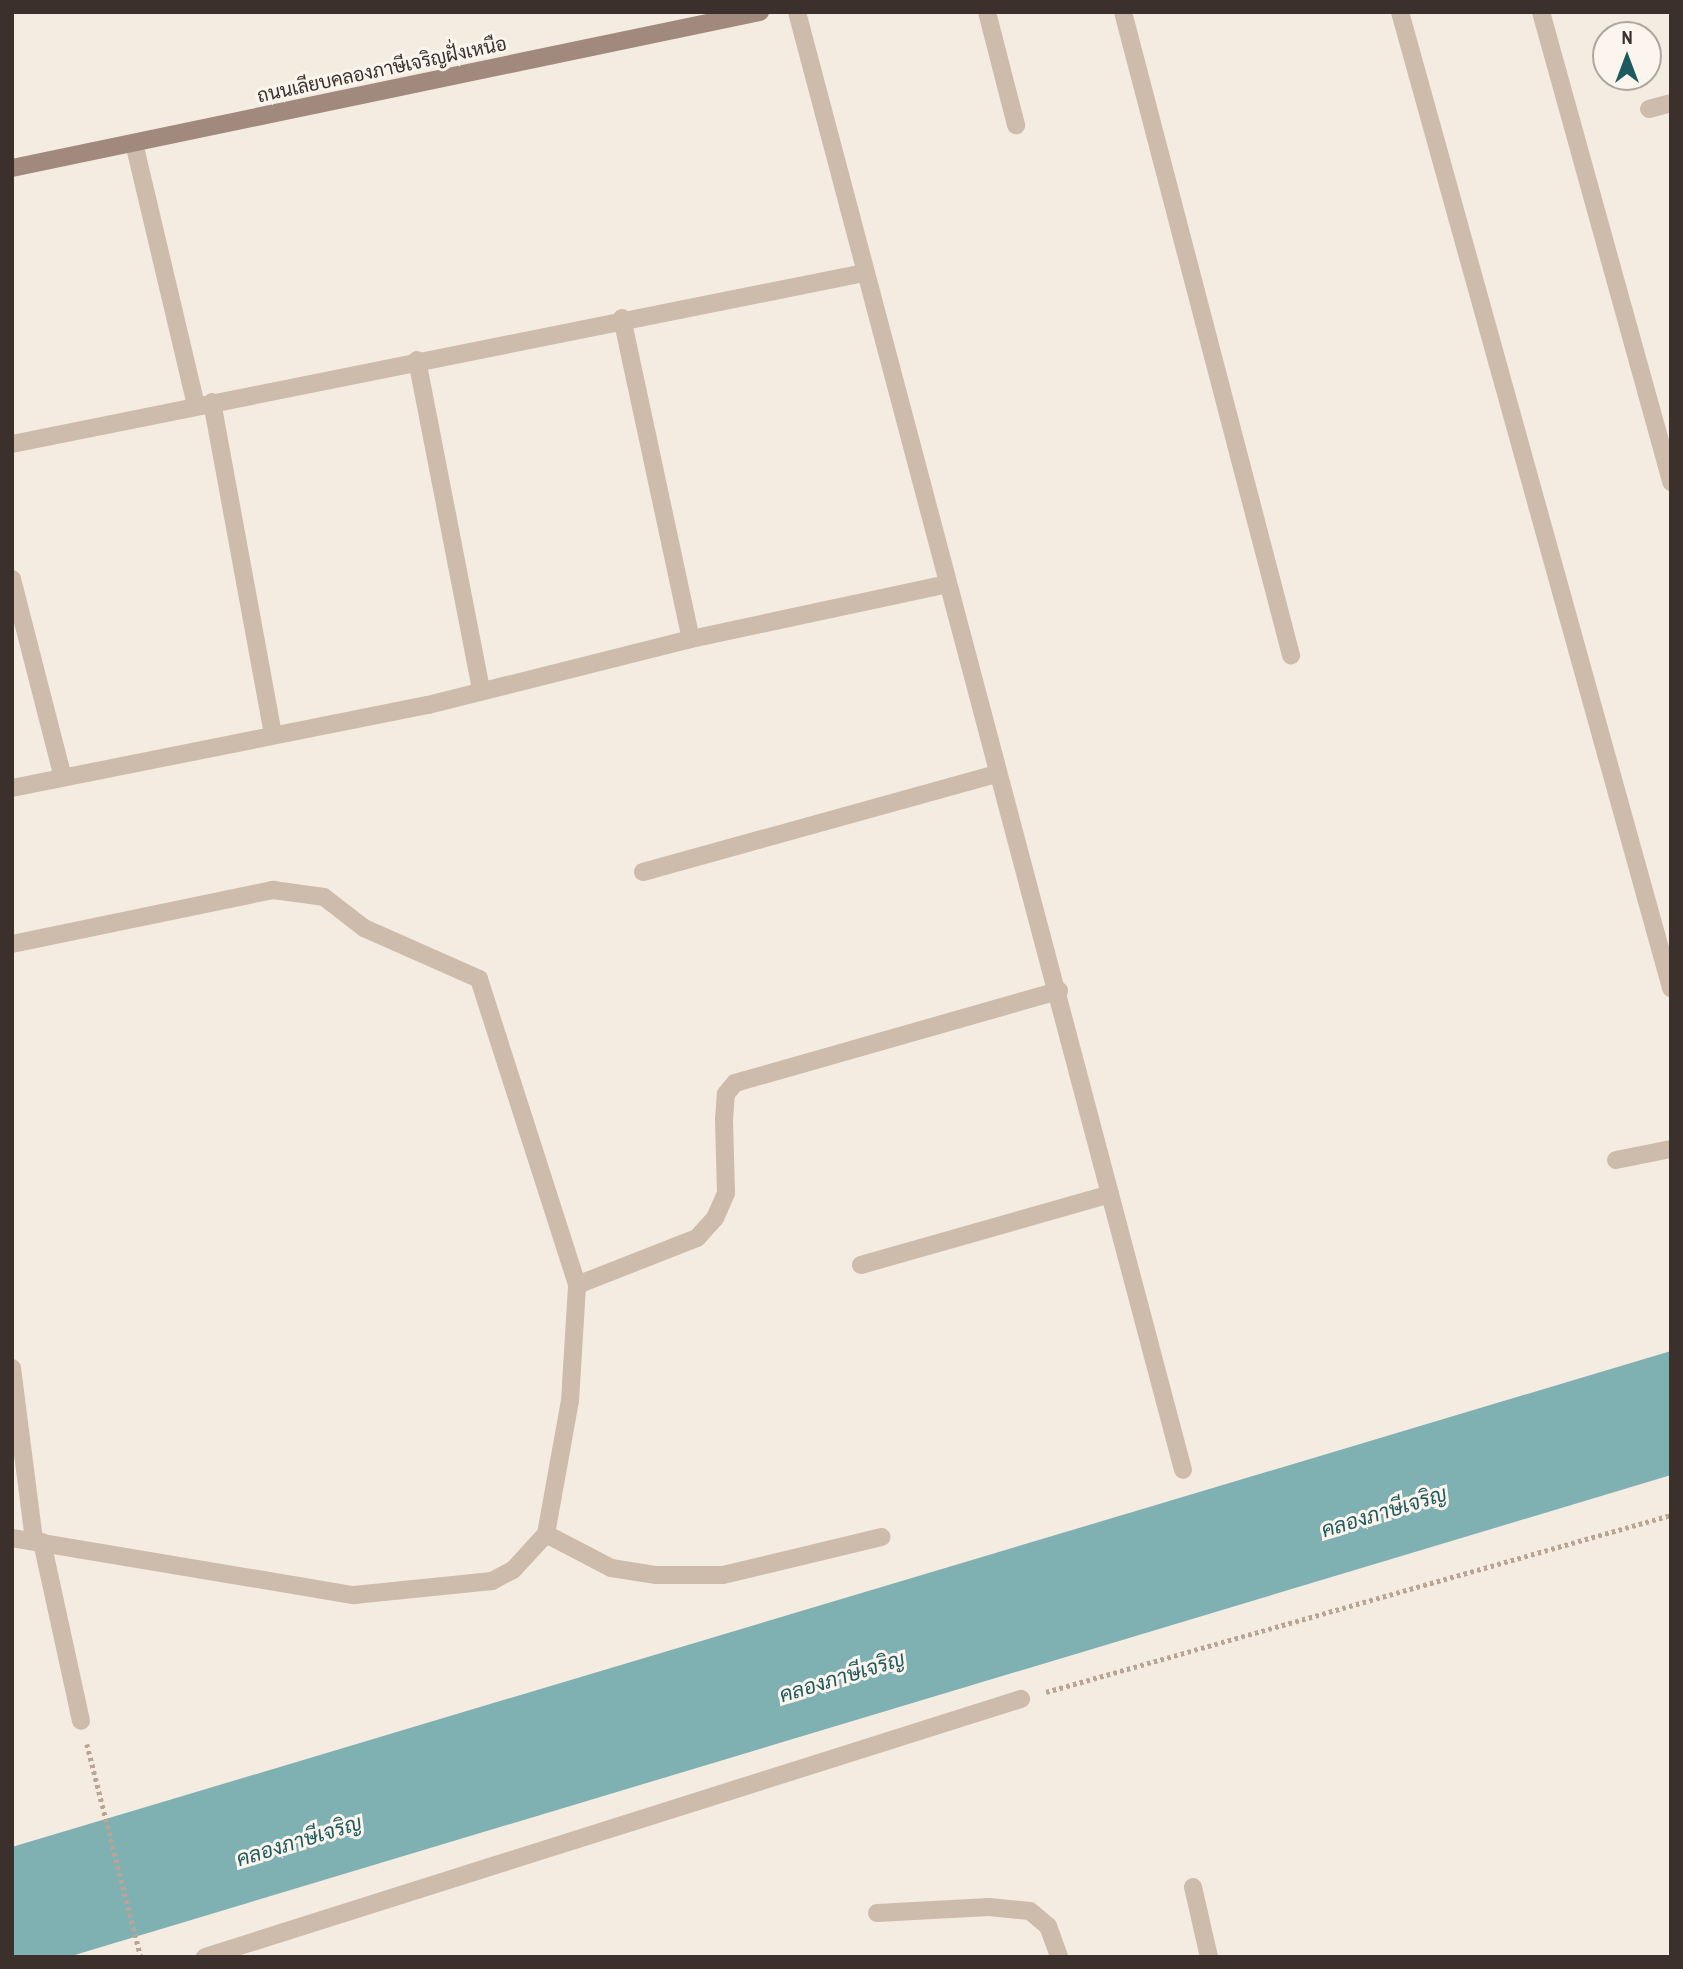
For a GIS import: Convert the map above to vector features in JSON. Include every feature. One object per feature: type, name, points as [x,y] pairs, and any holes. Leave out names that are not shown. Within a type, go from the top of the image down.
[{"type":"main road","name":"ถนนเลียบคลองภาษีเจริญฝั่งเหนือ","points":[[12,168],[760,12]]},
{"type":"street","points":[[797,12],[947,584],[1059,991],[1183,1470]]},
{"type":"street","points":[[987,12],[1016,125]]},
{"type":"street","points":[[1123,12],[1291,654]]},
{"type":"street","points":[[1400,12],[1671,988]]},
{"type":"street","points":[[1541,12],[1671,482]]},
{"type":"street","points":[[1649,110],[1671,103]]},
{"type":"street","points":[[134,143],[204,404],[273,733]]},
{"type":"street","points":[[12,444],[622,318],[864,273]]},
{"type":"street","points":[[622,318],[691,639]]},
{"type":"street","points":[[417,360],[481,688]]},
{"type":"street","points":[[12,579],[63,777]]},
{"type":"street","points":[[12,788],[273,733],[428,705],[481,688],[691,639],[947,584]]},
{"type":"street","points":[[643,872],[998,774]]},
{"type":"street","points":[[12,944],[273,890],[324,897],[364,928],[479,979],[577,1285],[570,1401],[546,1534],[513,1570],[492,1581],[354,1595],[12,1538]]},
{"type":"street","points":[[577,1285],[697,1238],[716,1218],[726,1193],[726,1094],[735,1083],[1059,991]]},
{"type":"street","points":[[1616,1160],[1671,1149]]},
{"type":"street","points":[[861,1265],[1110,1194]]},
{"type":"street","points":[[12,1368],[38,1541],[81,1721]]},
{"type":"street","points":[[546,1534],[611,1568],[656,1575],[723,1574],[881,1536]]},
{"type":"street","points":[[205,1957],[1021,1699]]},
{"type":"street","points":[[1193,1887],[1209,1957]]},
{"type":"street","points":[[877,1913],[989,1907],[1030,1911],[1048,1926],[1059,1957]]},
{"type":"path","points":[[1021,1699],[1671,1515]]},
{"type":"path","points":[[81,1721],[141,1957]]},
{"type":"water","name":"คลองภาษีเจริญ","points":[[1671,1351],[1671,1475],[68,1957],[12,1957],[12,1847]]}]
